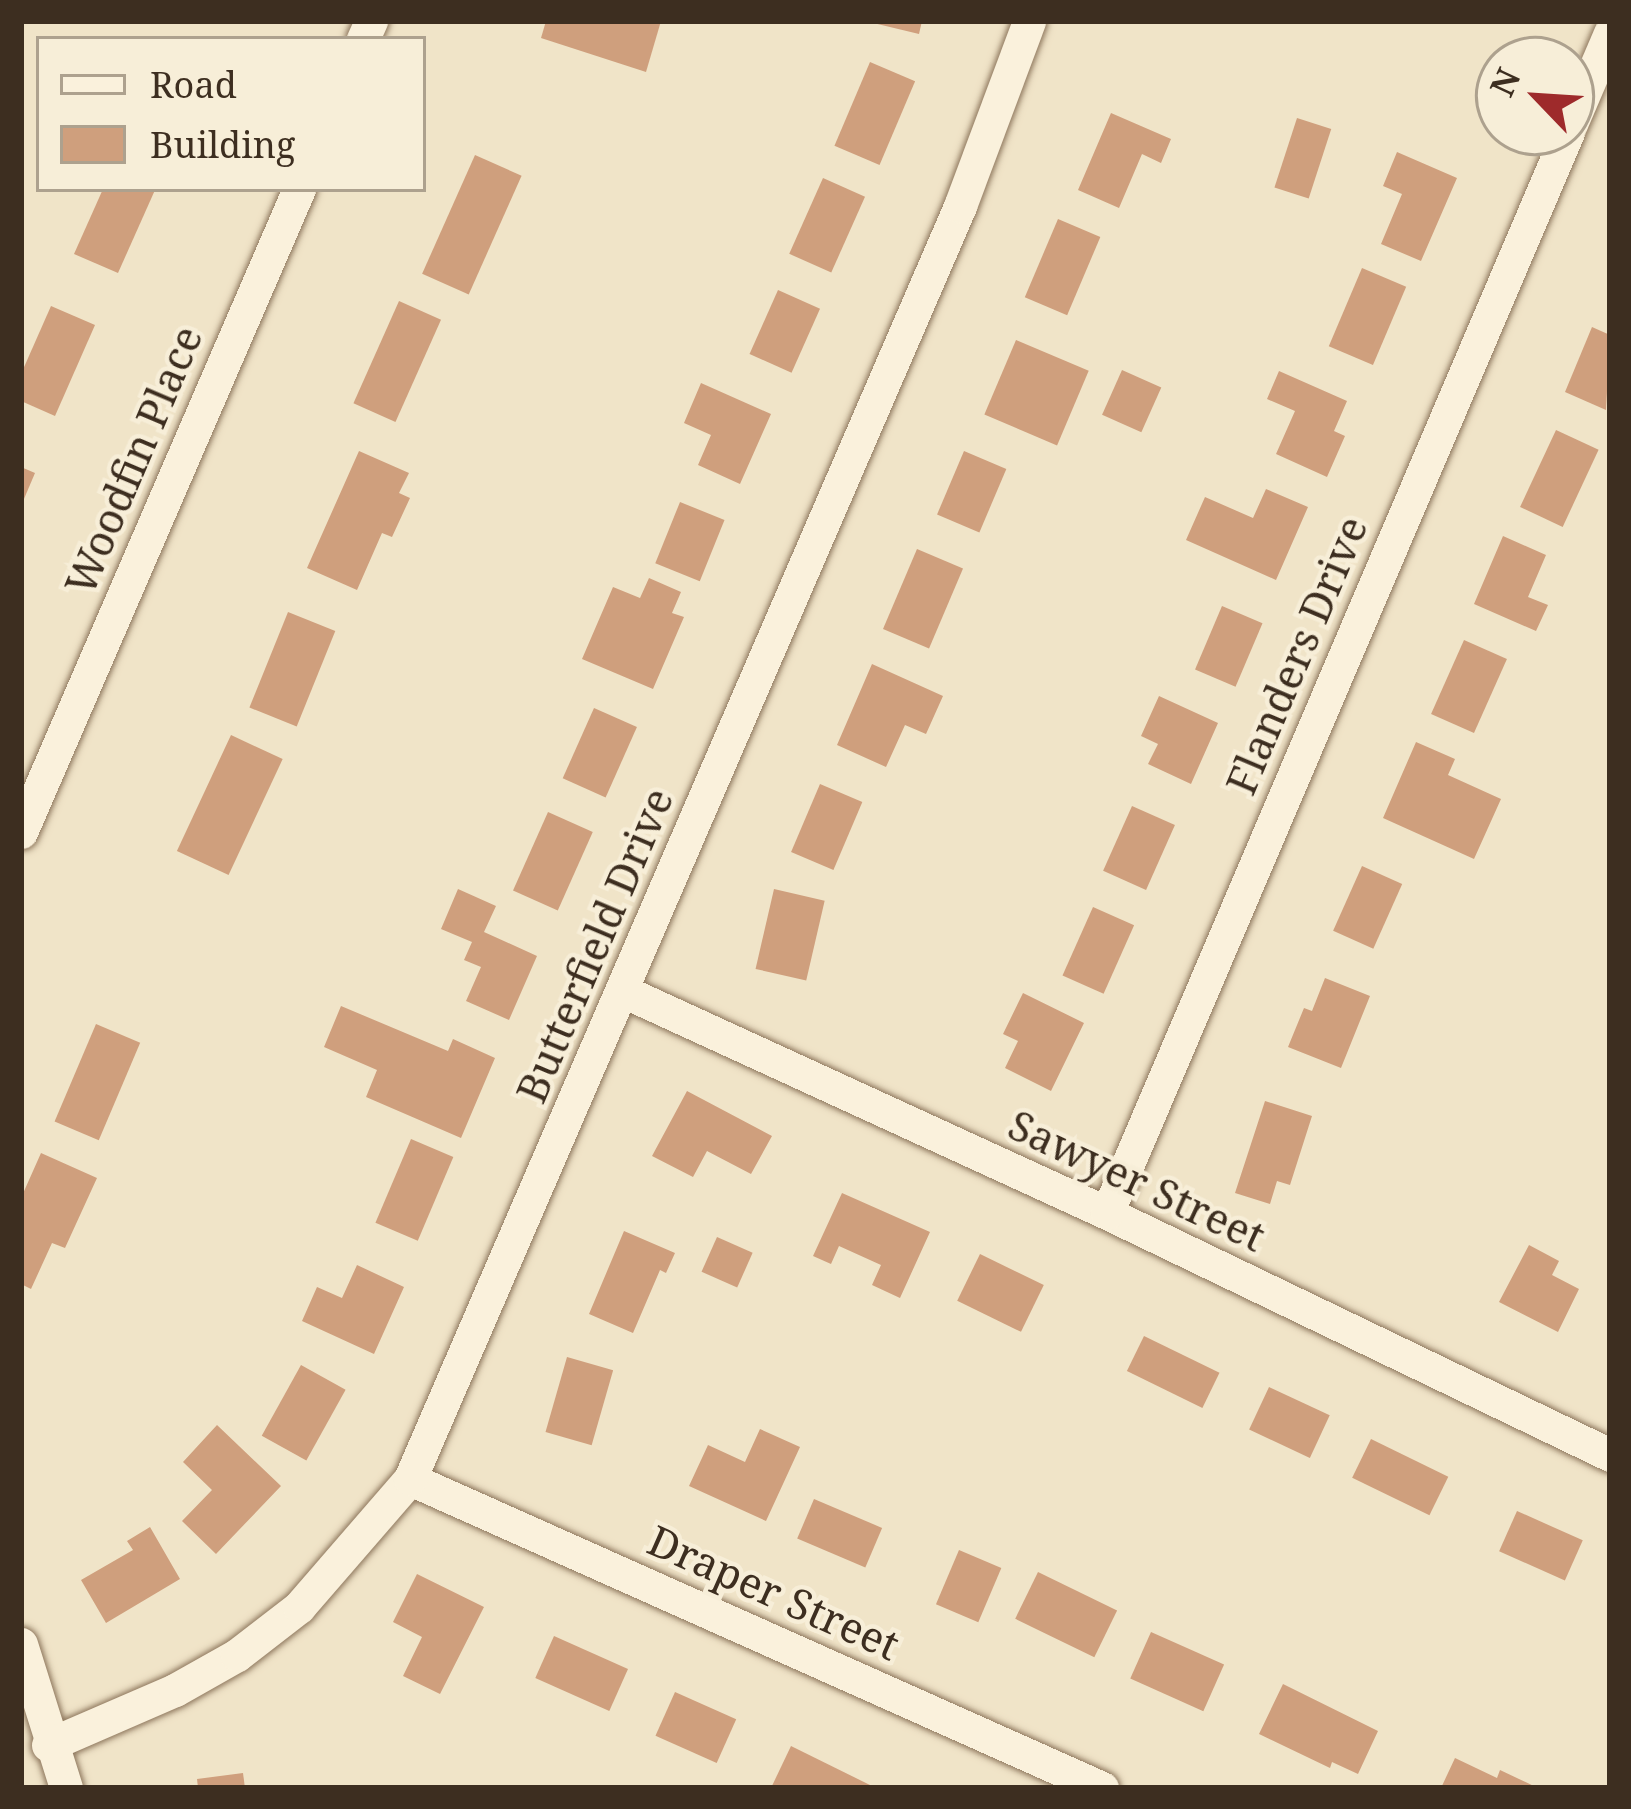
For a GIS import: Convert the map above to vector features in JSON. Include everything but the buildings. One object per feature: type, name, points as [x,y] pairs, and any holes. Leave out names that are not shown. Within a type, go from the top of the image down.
[{"type":"street","name":"Butterfield Drive","points":[[48,1745],[175,1690],[237,1655],[299,1607],[410,1479],[960,206],[1029,21]]},
{"type":"street","name":"Flanders Drive","points":[[1595,68],[1610,33]]},
{"type":"street","name":"Flanders Drive","points":[[1107,1214],[1557,156]]},
{"type":"street","name":"Woodfin Place","points":[[21,832],[298,192]]},
{"type":"street","name":"Sawyer Street","points":[[623,992],[1107,1214],[1610,1455]]},
{"type":"street","name":"Draper Street","points":[[410,1479],[1102,1788]]},
{"type":"street","points":[[21,1644],[48,1745],[66,1788]]}]
